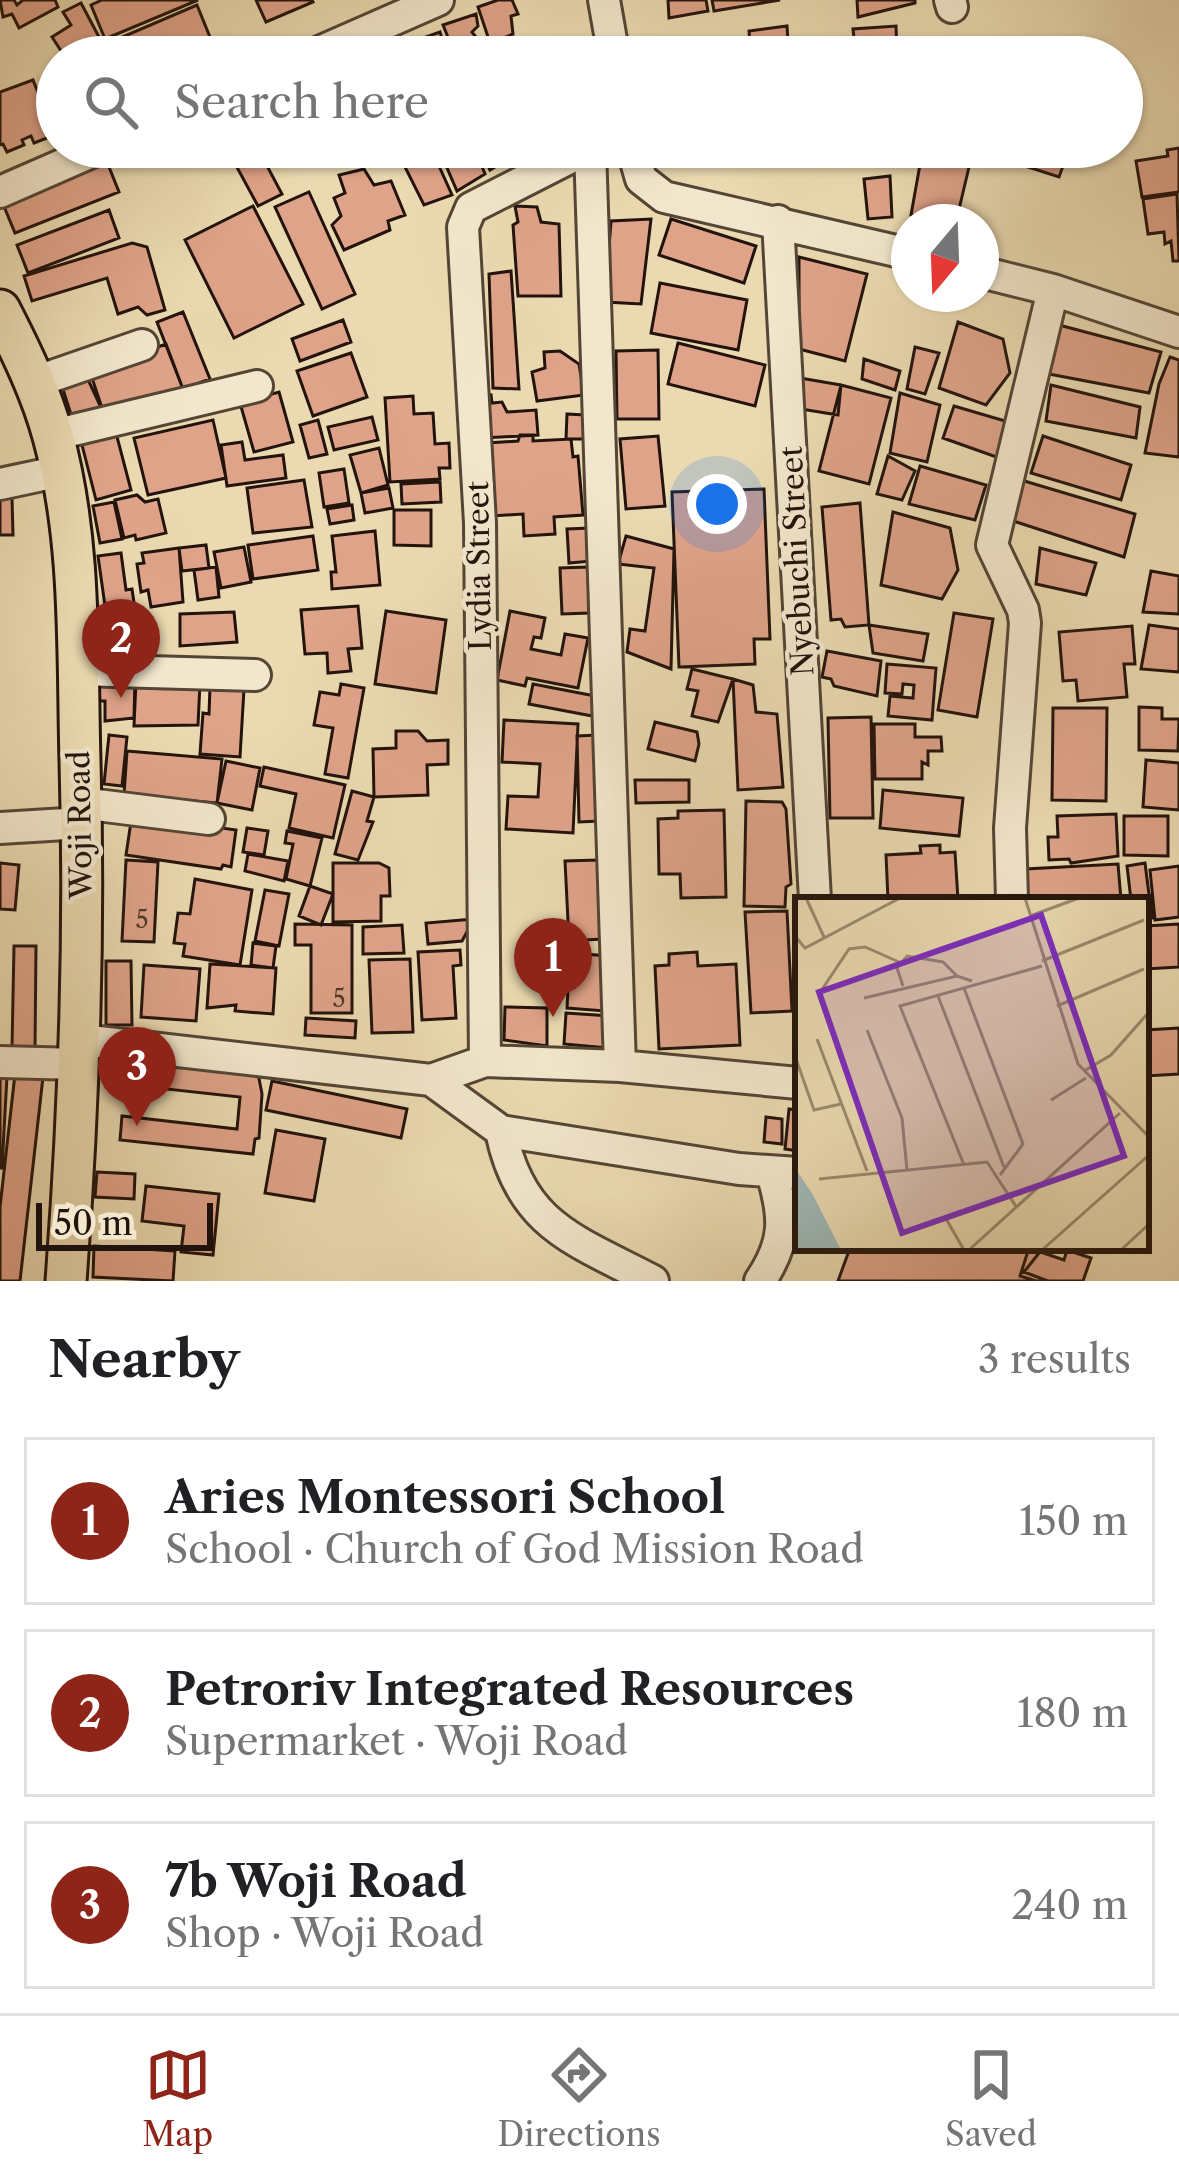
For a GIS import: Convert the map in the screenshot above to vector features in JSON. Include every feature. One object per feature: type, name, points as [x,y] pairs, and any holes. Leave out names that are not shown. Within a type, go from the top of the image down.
[{"type":"main road","name":"Woji Road","points":[[0,310],[35,382],[57,453],[72,545],[79,670],[81,1052],[66,1281]]},
{"type":"street","points":[[356,36],[438,0]]},
{"type":"street","points":[[604,0],[610,36]]},
{"type":"street","points":[[0,192],[55,168]]},
{"type":"street","name":"Lydia Street","points":[[485,1061],[480,523],[463,227],[471,208],[550,168]]},
{"type":"street","points":[[592,168],[620,1066]]},
{"type":"street","points":[[638,168],[641,179],[664,197],[891,249]]},
{"type":"street","name":"Nyebuchi Street","points":[[778,221],[815,897]]},
{"type":"street","points":[[999,276],[1179,332]]},
{"type":"street","points":[[1012,897],[1010,828],[1024,622],[1023,610],[992,545],[1053,290]]},
{"type":"street","points":[[35,382],[142,345]]},
{"type":"street","points":[[0,484],[57,453],[256,386]]},
{"type":"street","points":[[79,670],[255,675]]},
{"type":"street","points":[[0,828],[81,813],[209,819]]},
{"type":"street","points":[[0,1062],[81,1052],[431,1080],[485,1061],[620,1066],[795,1084]]},
{"type":"street","points":[[431,1080],[501,1131],[785,1173],[782,1229],[760,1281]]},
{"type":"street","points":[[501,1131],[506,1160],[525,1199],[543,1218],[653,1281]]},
{"type":"building","points":[[0,0],[14,0],[17,5],[23,0],[55,0],[58,7],[19,28],[12,14],[3,17]]},
{"type":"building","points":[[102,0],[198,0],[112,36],[104,36],[91,5]]},
{"type":"building","points":[[256,0],[312,0],[313,2],[266,22]]},
{"type":"building","points":[[512,0],[518,14],[511,16],[513,34],[488,36],[478,7]]},
{"type":"building","points":[[668,0],[706,0],[708,11],[669,18]]},
{"type":"building","points":[[712,0],[780,0],[714,11]]},
{"type":"building","points":[[857,0],[915,0],[915,3],[858,17]]},
{"type":"building","points":[[81,3],[98,36],[54,36],[71,25],[63,12]]},
{"type":"building","points":[[197,5],[210,36],[125,36]]},
{"type":"building","points":[[476,14],[478,26],[472,32],[475,36],[447,36],[443,25]]},
{"type":"building","points":[[787,26],[788,36],[749,36],[749,31]]},
{"type":"building","points":[[896,26],[896,36],[854,36],[853,29]]},
{"type":"building","points":[[33,80],[36,142],[31,136],[22,140],[24,145],[7,152],[0,145],[0,92]]},
{"type":"building","points":[[1179,148],[1179,192],[1142,197],[1137,168],[1143,168],[1143,160],[1168,156],[1167,150]]},
{"type":"building","points":[[92,168],[109,168],[119,192],[15,233],[3,204]]},
{"type":"building","points":[[237,168],[268,168],[282,194],[258,206]]},
{"type":"building","points":[[406,168],[440,168],[452,195],[424,205]]},
{"type":"building","points":[[447,168],[483,168],[485,174],[457,191]]},
{"type":"building","points":[[919,168],[969,168],[960,204],[913,204]]},
{"type":"building","points":[[1031,168],[1062,168],[1059,177]]},
{"type":"building","points":[[364,169],[374,185],[391,181],[405,215],[388,221],[390,230],[344,250],[332,225],[341,216],[334,198],[345,193],[339,175]]},
{"type":"building","points":[[890,176],[891,217],[868,219],[864,179]]},
{"type":"building","points":[[309,192],[355,294],[322,309],[275,207]]},
{"type":"building","points":[[1177,194],[1179,261],[1173,261],[1171,241],[1165,244],[1164,232],[1148,234],[1143,199]]},
{"type":"building","points":[[253,206],[303,304],[234,338],[185,240]]},
{"type":"building","points":[[515,206],[537,207],[541,222],[559,224],[561,296],[518,296]]},
{"type":"building","points":[[109,210],[119,238],[28,273],[17,245]]},
{"type":"building","points":[[651,219],[641,304],[605,302],[611,221]]},
{"type":"building","points":[[671,219],[756,246],[744,283],[659,255]]},
{"type":"building","points":[[132,243],[147,247],[165,310],[147,315],[138,307],[118,314],[107,278],[32,301],[24,276]]},
{"type":"building","points":[[799,257],[867,274],[845,361],[799,349]]},
{"type":"building","points":[[511,271],[519,389],[493,388],[489,274]]},
{"type":"building","points":[[660,283],[747,300],[738,350],[651,333]]},
{"type":"building","points":[[183,312],[210,379],[183,389],[157,322]]},
{"type":"building","points":[[343,320],[351,342],[300,361],[292,339]]},
{"type":"building","points":[[958,322],[1003,339],[1010,373],[986,405],[939,388]]},
{"type":"building","points":[[1059,325],[1161,352],[1149,393],[1049,374]]},
{"type":"building","points":[[678,343],[765,365],[755,406],[668,384]]},
{"type":"building","points":[[166,344],[183,389],[104,414],[90,372]]},
{"type":"building","points":[[915,347],[939,353],[925,394],[907,389]]},
{"type":"building","points":[[658,350],[659,419],[617,419],[616,351]]},
{"type":"building","points":[[560,351],[579,364],[584,395],[537,401],[532,372],[545,368],[544,352]]},
{"type":"building","points":[[351,353],[367,397],[313,416],[297,371]]},
{"type":"building","points":[[1170,357],[1179,360],[1179,457],[1145,453],[1159,384]]},
{"type":"building","points":[[864,359],[900,371],[895,390],[862,379]]},
{"type":"building","points":[[85,373],[104,414],[74,424],[60,380]]},
{"type":"building","points":[[800,378],[841,385],[838,415],[801,409]]},
{"type":"building","points":[[841,385],[891,398],[869,484],[819,471]]},
{"type":"building","points":[[1051,385],[1140,407],[1136,438],[1046,421]]},
{"type":"building","points":[[279,392],[293,442],[254,452],[240,403]]},
{"type":"building","points":[[900,393],[940,405],[927,462],[890,453]]},
{"type":"building","points":[[491,395],[492,403],[502,402],[507,412],[536,410],[538,435],[483,438],[480,396]]},
{"type":"building","points":[[413,396],[414,414],[433,413],[435,444],[449,443],[450,468],[439,468],[440,479],[390,482],[385,398]]},
{"type":"building","points":[[954,406],[1012,423],[1002,459],[943,438]]},
{"type":"building","points":[[567,414],[585,415],[585,439],[566,439]]},
{"type":"building","points":[[372,417],[378,440],[334,450],[328,427]]},
{"type":"building","points":[[213,420],[226,478],[148,495],[134,438]]},
{"type":"building","points":[[318,420],[327,454],[309,458],[300,425]]},
{"type":"building","points":[[116,433],[131,490],[96,500],[80,437]]},
{"type":"building","points":[[520,435],[533,435],[533,441],[571,439],[573,457],[578,456],[583,515],[554,517],[555,534],[524,536],[523,514],[492,516],[487,443],[518,441]]},
{"type":"building","points":[[658,436],[665,506],[626,509],[620,439]]},
{"type":"building","points":[[1043,436],[1131,465],[1121,500],[1031,473]]},
{"type":"building","points":[[242,442],[245,460],[283,455],[286,478],[227,486],[221,445]]},
{"type":"building","points":[[379,448],[388,485],[361,493],[350,455]]},
{"type":"building","points":[[888,456],[915,471],[902,500],[877,494]]},
{"type":"building","points":[[920,466],[986,485],[975,520],[909,504]]},
{"type":"building","points":[[344,469],[349,503],[324,507],[319,473]]},
{"type":"building","points":[[304,480],[312,527],[253,533],[247,488]]},
{"type":"building","points":[[1021,480],[1135,514],[1124,557],[1010,520]]},
{"type":"building","points":[[440,482],[441,502],[402,504],[401,484]]},
{"type":"building","points":[[389,488],[393,508],[365,513],[361,493]]},
{"type":"building","points":[[764,489],[770,639],[754,639],[755,664],[679,667],[672,492]]},
{"type":"building","points":[[137,495],[145,502],[158,499],[166,533],[124,538],[115,500]]},
{"type":"building","points":[[0,498],[12,498],[13,535],[0,535]]},
{"type":"building","points":[[114,502],[122,539],[100,543],[93,506]]},
{"type":"building","points":[[860,503],[869,625],[845,627],[841,619],[831,620],[822,507]]},
{"type":"building","points":[[352,505],[354,520],[330,524],[327,509]]},
{"type":"building","points":[[394,510],[431,510],[431,546],[394,545]]},
{"type":"building","points":[[893,512],[950,528],[958,570],[942,599],[881,585]]},
{"type":"building","points":[[590,528],[592,561],[569,563],[567,529]]},
{"type":"building","points":[[375,531],[380,585],[332,589],[331,572],[336,572],[332,536]]},
{"type":"building","points":[[313,536],[318,570],[253,579],[248,545]]},
{"type":"building","points":[[626,536],[674,549],[671,669],[627,652],[630,629],[645,631],[654,568],[618,564]]},
{"type":"building","points":[[206,545],[209,568],[182,571],[179,548]]},
{"type":"building","points":[[244,547],[251,582],[221,588],[214,552]]},
{"type":"building","points":[[179,548],[183,602],[151,607],[148,590],[141,592],[137,564],[144,563],[142,553]]},
{"type":"building","points":[[1040,548],[1096,563],[1086,595],[1036,584]]},
{"type":"building","points":[[121,553],[126,590],[132,589],[135,610],[106,613],[98,556]]},
{"type":"building","points":[[216,567],[219,597],[198,600],[194,570]]},
{"type":"building","points":[[588,567],[589,613],[562,614],[560,568]]},
{"type":"building","points":[[1151,571],[1179,576],[1179,614],[1143,612]]},
{"type":"building","points":[[358,606],[362,648],[348,649],[351,671],[328,673],[327,653],[305,654],[301,610]]},
{"type":"building","points":[[386,611],[446,620],[436,693],[375,684]]},
{"type":"building","points":[[510,611],[545,618],[541,638],[534,637],[531,649],[561,655],[565,634],[588,638],[578,688],[527,678],[525,686],[497,680]]},
{"type":"building","points":[[234,612],[237,642],[180,646],[180,614]]},
{"type":"building","points":[[954,613],[993,619],[977,717],[938,710]]},
{"type":"building","points":[[99,623],[129,623],[129,662],[100,663]]},
{"type":"building","points":[[869,625],[928,634],[923,661],[873,653]]},
{"type":"building","points":[[1149,625],[1179,629],[1179,672],[1141,669]]},
{"type":"building","points":[[1132,626],[1135,664],[1124,664],[1127,697],[1078,701],[1076,680],[1063,681],[1059,632]]},
{"type":"building","points":[[827,651],[881,661],[877,696],[834,686],[831,679],[822,677]]},
{"type":"building","points":[[887,664],[936,668],[932,720],[888,716],[890,696],[913,698],[914,685],[903,684],[902,694],[885,693]]},
{"type":"building","points":[[692,669],[733,679],[718,722],[692,716],[698,691],[687,689]]},
{"type":"building","points":[[104,677],[135,678],[134,718],[105,721],[105,701],[96,701],[96,686],[104,686]]},
{"type":"building","points":[[733,679],[753,685],[756,712],[777,714],[783,787],[738,790]]},
{"type":"building","points":[[136,681],[200,683],[198,725],[134,726]]},
{"type":"building","points":[[341,684],[364,688],[348,778],[325,774],[333,728],[314,725],[320,692],[339,695]]},
{"type":"building","points":[[533,684],[595,696],[592,716],[529,704]]},
{"type":"building","points":[[210,687],[244,689],[240,757],[200,754]]},
{"type":"building","points":[[1139,707],[1162,708],[1162,719],[1179,719],[1178,751],[1139,750]]},
{"type":"building","points":[[1053,708],[1107,708],[1106,801],[1052,800]]},
{"type":"building","points":[[871,717],[873,818],[830,818],[828,718]]},
{"type":"building","points":[[504,720],[578,724],[573,833],[506,829],[508,796],[538,797],[540,764],[502,762]]},
{"type":"building","points":[[655,722],[697,732],[695,761],[648,749]]},
{"type":"building","points":[[874,724],[915,724],[915,737],[941,737],[942,751],[928,751],[922,779],[875,779]]},
{"type":"building","points":[[396,731],[418,731],[427,741],[448,740],[448,764],[427,765],[428,795],[374,797],[373,749],[396,748]]},
{"type":"building","points":[[109,735],[127,737],[122,786],[104,784]]},
{"type":"building","points":[[597,735],[600,821],[579,822],[577,736]]},
{"type":"building","points":[[127,751],[222,759],[217,803],[124,795]]},
{"type":"building","points":[[1146,760],[1179,763],[1179,810],[1143,807]]},
{"type":"building","points":[[226,761],[260,768],[252,810],[217,803]]},
{"type":"building","points":[[264,767],[345,785],[333,838],[289,828],[296,794],[260,786]]},
{"type":"building","points":[[635,780],[689,780],[689,802],[636,803]]},
{"type":"building","points":[[883,790],[963,798],[959,836],[880,828]]},
{"type":"building","points":[[352,791],[374,797],[367,821],[373,822],[358,860],[335,854]]},
{"type":"building","points":[[746,801],[782,802],[786,809],[791,884],[786,887],[785,907],[744,906]]},
{"type":"building","points":[[724,810],[726,897],[681,898],[680,874],[659,874],[658,819],[678,818],[678,811]]},
{"type":"building","points":[[1116,814],[1118,856],[1071,863],[1069,859],[1049,860],[1048,837],[1058,837],[1057,816]]},
{"type":"building","points":[[132,815],[236,830],[231,867],[126,855]]},
{"type":"building","points":[[1124,816],[1168,816],[1168,856],[1124,855]]},
{"type":"building","points":[[247,828],[268,831],[264,855],[243,852]]},
{"type":"building","points":[[287,831],[322,838],[310,886],[286,879],[293,844],[285,843]]},
{"type":"building","points":[[940,845],[940,853],[955,852],[958,897],[888,897],[886,855],[921,853],[920,846]]},
{"type":"building","points":[[248,854],[288,861],[284,881],[245,871]]},
{"type":"building","points":[[126,860],[158,862],[154,942],[122,941]]},
{"type":"building","points":[[598,860],[602,939],[569,941],[565,861]]},
{"type":"building","points":[[0,863],[19,865],[15,910],[0,909]]},
{"type":"building","points":[[333,863],[379,863],[389,868],[390,896],[381,896],[381,921],[333,922]]},
{"type":"building","points":[[1145,863],[1152,918],[1149,897],[1131,897],[1127,866]]},
{"type":"building","points":[[1118,864],[1121,897],[1028,897],[1026,869]]},
{"type":"building","points":[[1179,866],[1179,917],[1155,920],[1150,870]]},
{"type":"building","points":[[195,879],[252,890],[240,965],[183,956],[185,944],[174,943],[178,913],[190,914]]},
{"type":"building","points":[[310,886],[333,894],[321,925],[299,916]]},
{"type":"building","points":[[265,890],[289,894],[279,946],[255,941]]},
{"type":"building","points":[[787,911],[792,1011],[751,1013],[745,912]]},
{"type":"building","points":[[474,919],[462,941],[428,944],[426,923]]},
{"type":"building","points":[[295,924],[352,925],[352,1013],[311,1013],[311,945],[295,945]]},
{"type":"building","points":[[1179,924],[1179,967],[1149,969],[1149,926]]},
{"type":"building","points":[[402,925],[404,953],[363,954],[363,927]]},
{"type":"building","points":[[253,943],[276,946],[273,968],[251,965]]},
{"type":"building","points":[[14,946],[36,946],[35,1049],[12,1048]]},
{"type":"building","points":[[460,950],[461,965],[453,966],[456,1018],[422,1020],[418,952]]},
{"type":"building","points":[[697,952],[698,966],[736,964],[740,1045],[659,1049],[655,966],[669,965],[669,954]]},
{"type":"building","points":[[570,953],[609,956],[605,1011],[567,1008]]},
{"type":"building","points":[[410,959],[413,1032],[372,1033],[369,960]]},
{"type":"building","points":[[106,961],[131,961],[132,1025],[106,1025]]},
{"type":"building","points":[[210,964],[276,968],[273,1014],[235,1011],[236,1005],[207,1008]]},
{"type":"building","points":[[144,965],[200,969],[196,1021],[141,1017]]},
{"type":"building","points":[[505,1007],[547,1008],[547,1046],[504,1040]]},
{"type":"building","points":[[566,1013],[610,1016],[608,1048],[564,1044]]},
{"type":"building","points":[[306,1018],[356,1021],[355,1038],[305,1035]]},
{"type":"building","points":[[1179,1028],[1179,1074],[1149,1076],[1149,1030]]},
{"type":"building","points":[[124,1058],[258,1073],[262,1094],[253,1154],[120,1140],[122,1116],[237,1129],[240,1097],[121,1084]]},
{"type":"building","points":[[15,1074],[43,1077],[20,1281],[0,1281],[0,1207]]},
{"type":"building","points":[[0,1076],[7,1076],[2,1168],[0,1168]]},
{"type":"building","points":[[272,1081],[407,1109],[401,1138],[266,1110]]},
{"type":"building","points":[[789,1109],[795,1110],[795,1151],[785,1149]]},
{"type":"building","points":[[766,1117],[782,1119],[782,1144],[764,1142]]},
{"type":"building","points":[[276,1130],[325,1139],[314,1201],[265,1193]]},
{"type":"building","points":[[97,1172],[135,1174],[134,1199],[95,1197]]},
{"type":"building","points":[[146,1186],[219,1194],[213,1255],[181,1252],[184,1226],[142,1221]]},
{"type":"building","points":[[94,1246],[175,1251],[173,1281],[93,1277]]},
{"type":"building","points":[[849,1251],[1041,1251],[1024,1272],[1048,1281],[838,1281]]},
{"type":"building","points":[[1028,1251],[1064,1260],[1067,1251],[1091,1258],[1083,1281],[1036,1281],[1020,1276]]},
{"type":"place","name":"Petroriv Integrated Resources","points":[[121,698]]},
{"type":"place","name":"Aries Montessori School","points":[[553,1017]]},
{"type":"place","name":"7b Woji Road","points":[[137,1126]]}]
